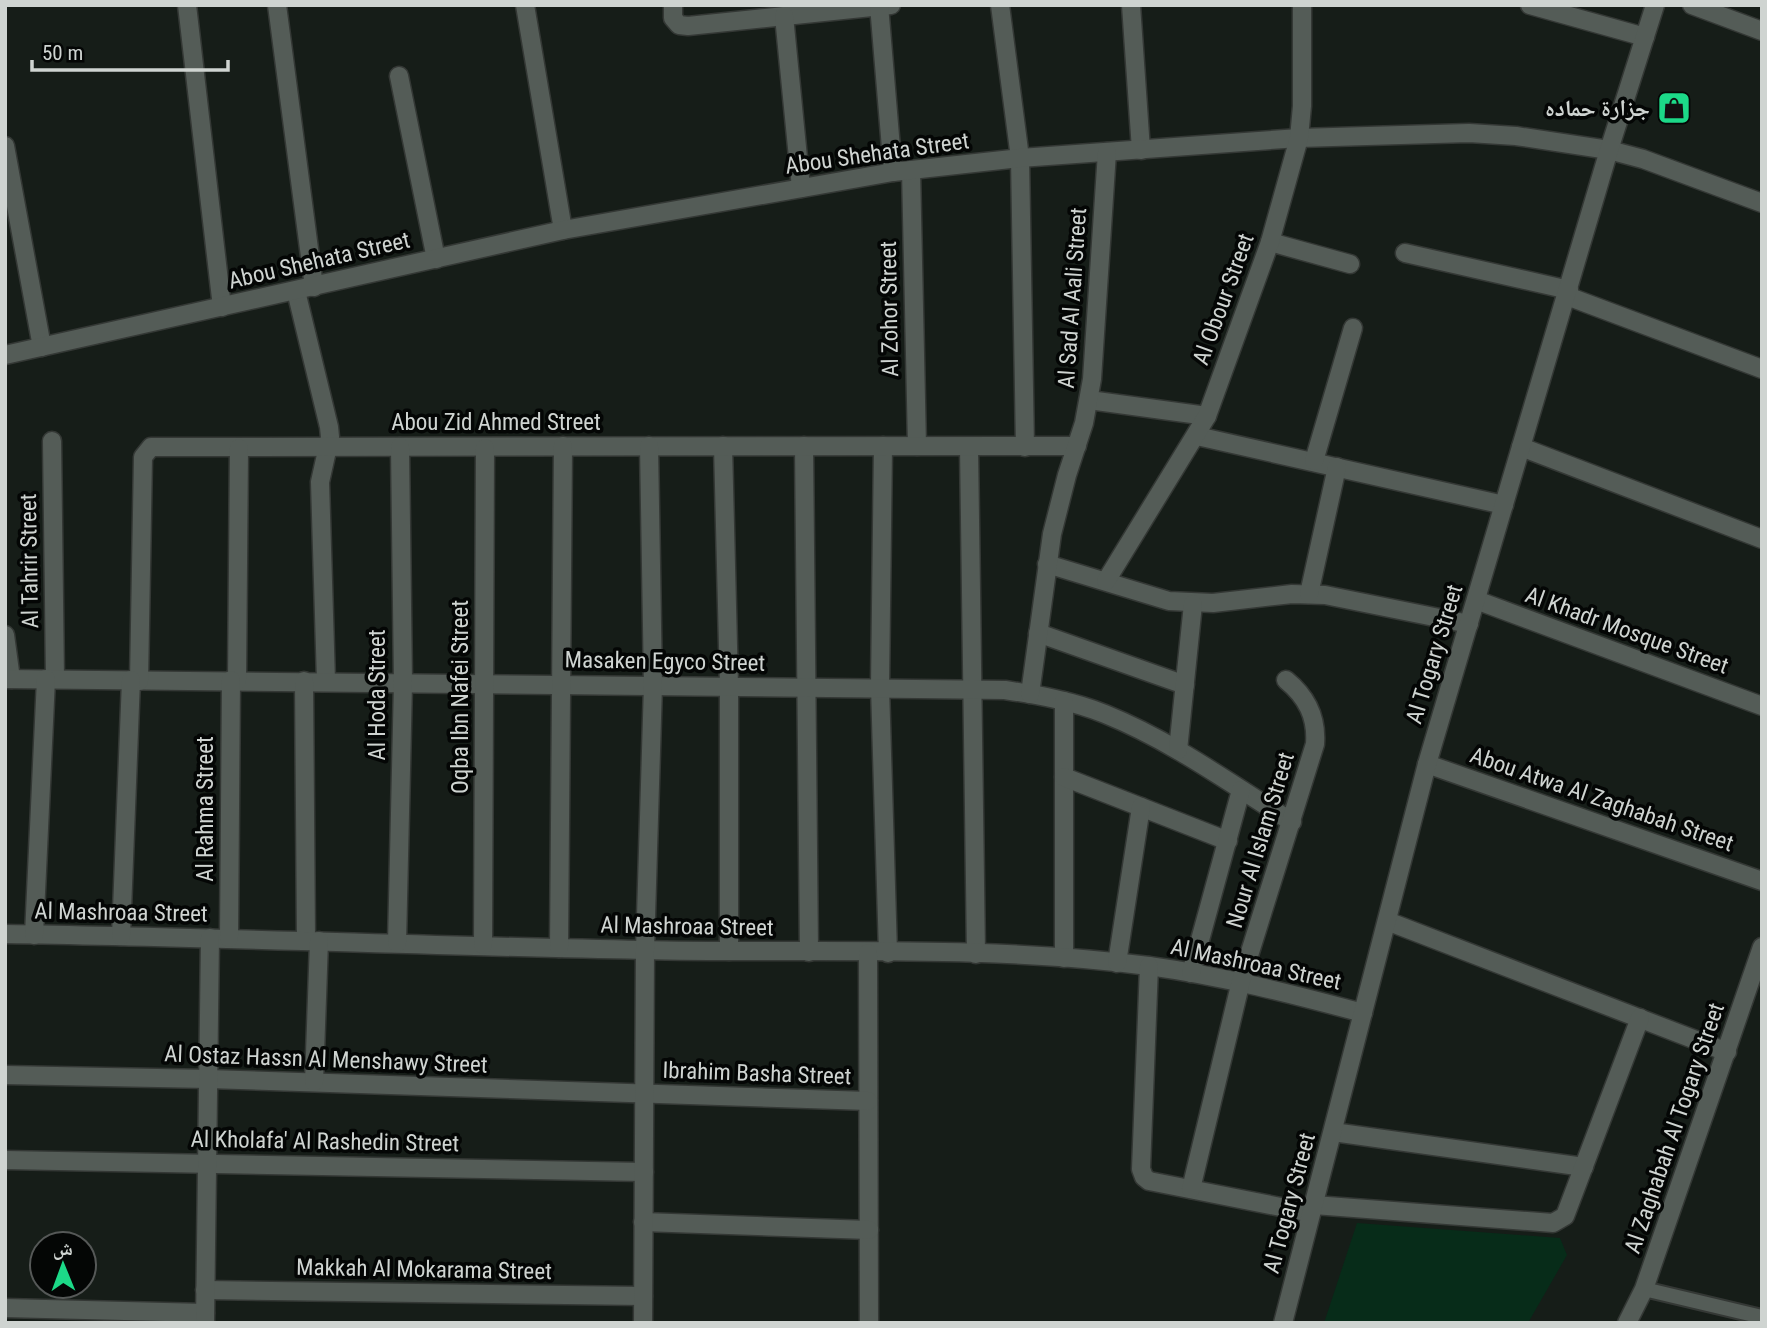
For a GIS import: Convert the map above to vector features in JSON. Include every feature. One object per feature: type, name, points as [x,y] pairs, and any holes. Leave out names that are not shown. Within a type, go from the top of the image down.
[{"type":"street","points":[[187,5],[222,307]]},
{"type":"street","points":[[277,5],[314,287]]},
{"type":"street","points":[[525,5],[563,230]]},
{"type":"street","points":[[673,5],[673,18],[679,25],[688,26],[883,6]]},
{"type":"street","points":[[1000,5],[1020,158],[1025,446]]},
{"type":"street","points":[[1131,5],[1141,150]]},
{"type":"street","name":"Al Obour Street","points":[[1106,581],[1207,416],[1270,242],[1299,138],[1302,106],[1302,5]]},
{"type":"street","points":[[1530,5],[1645,37]]},
{"type":"street","name":"Al Togary Street","points":[[1283,1323],[1427,764],[1609,150],[1655,5]]},
{"type":"street","points":[[1692,5],[1762,31]]},
{"type":"street","name":"Al Zohor Street","points":[[883,6],[902,171],[917,446]]},
{"type":"street","points":[[784,16],[801,188]]},
{"type":"street","points":[[399,76],[436,258]]},
{"type":"street","name":"Abou Shehata Street","points":[[5,355],[563,230],[902,171],[1020,158],[1299,138],[1469,133],[1562,141],[1609,150],[1643,159],[1762,203]]},
{"type":"street","points":[[5,146],[42,347]]},
{"type":"street","name":"Al Sad Al Aali Street","points":[[1030,694],[1058,505],[1089,400],[1108,152]]},
{"type":"street","points":[[1270,242],[1350,264]]},
{"type":"street","points":[[1405,253],[1568,293],[1762,369]]},
{"type":"street","points":[[296,291],[330,437],[322,469],[320,495],[326,681]]},
{"type":"street","points":[[1314,461],[1353,328]]},
{"type":"street","points":[[1089,400],[1207,416]]},
{"type":"street","points":[[1196,436],[1504,505]]},
{"type":"street","name":"Al Tahrir Street","points":[[34,934],[51,679],[52,441]]},
{"type":"street","points":[[559,948],[563,446]]},
{"type":"street","points":[[643,1323],[645,950],[653,685],[649,446]]},
{"type":"street","points":[[723,446],[729,686],[729,951]]},
{"type":"street","points":[[804,446],[809,952]]},
{"type":"street","points":[[883,446],[880,687],[888,953]]},
{"type":"street","name":"Abou Zid Ahmed Street","points":[[121,936],[145,453],[151,447],[1077,446]]},
{"type":"street","name":"Al Hoda Street","points":[[397,943],[403,682],[400,447]]},
{"type":"street","points":[[969,447],[976,954]]},
{"type":"street","points":[[1521,447],[1762,539]]},
{"type":"street","name":"Al Rahma Street","points":[[229,938],[239,448]]},
{"type":"street","name":"Oqba Ibn Nafei Street","points":[[483,945],[485,448]]},
{"type":"street","points":[[1309,594],[1337,467]]},
{"type":"street","points":[[1048,564],[1169,601],[1194,604],[1325,595],[1469,624]]},
{"type":"street","name":"Al Khadr Mosque Street","points":[[1476,600],[1762,706]]},
{"type":"street","points":[[1178,750],[1194,604]]},
{"type":"street","points":[[1038,633],[1185,685]]},
{"type":"street","points":[[5,635],[8,679]]},
{"type":"street","name":"Masaken Egyco Street","points":[[8,679],[880,687],[972,689],[1030,694],[1064,701],[1103,714],[1178,750],[1292,822]]},
{"type":"street","name":"Nour Al Islam Street","points":[[1191,1189],[1241,981],[1313,756],[1316,733],[1310,708],[1296,688],[1286,680]]},
{"type":"street","points":[[304,681],[313,940],[314,1082]]},
{"type":"street","points":[[1064,701],[1064,958]]},
{"type":"street","name":"Abou Atwa Al Zaghabah Street","points":[[1427,764],[1762,881]]},
{"type":"street","points":[[1064,777],[1228,841]]},
{"type":"street","points":[[1191,973],[1241,790]]},
{"type":"street","points":[[1117,963],[1141,807]]},
{"type":"street","points":[[1387,921],[1727,1052]]},
{"type":"street","name":"Al Mashroaa Street","points":[[5,934],[1064,958],[1149,966],[1241,981],[1363,1013]]},
{"type":"street","points":[[5,1308],[205,1318],[210,937]]},
{"type":"street","name":"Al Zaghabah Al Togary Street","points":[[1628,1323],[1644,1289],[1762,947]]},
{"type":"street","points":[[868,953],[869,1323]]},
{"type":"street","points":[[1149,966],[1141,1169],[1144,1177],[1149,1181],[1191,1189],[1312,1209],[1553,1223],[1565,1216],[1640,1018]]},
{"type":"street","name":"Al Ostaz Hassn Al Menshawy Street","points":[[5,1075],[314,1082],[644,1094]]},
{"type":"street","name":"Ibrahim Basha Street","points":[[644,1094],[868,1101]]},
{"type":"street","points":[[1333,1132],[1584,1167]]},
{"type":"street","name":"Al Kholafa' Al Rashedin Street","points":[[5,1160],[644,1172]]},
{"type":"street","points":[[643,1222],[869,1230]]},
{"type":"street","name":"Makkah Al Mokarama Street","points":[[205,1290],[643,1296]]},
{"type":"lane","points":[[1644,1289],[1762,1317]]},
{"type":"green space","points":[[1357,1223],[1560,1238],[1567,1255],[1528,1323],[1324,1323]]},
{"type":"place","name":"جزارة حماده","points":[[1674,108]]}]
